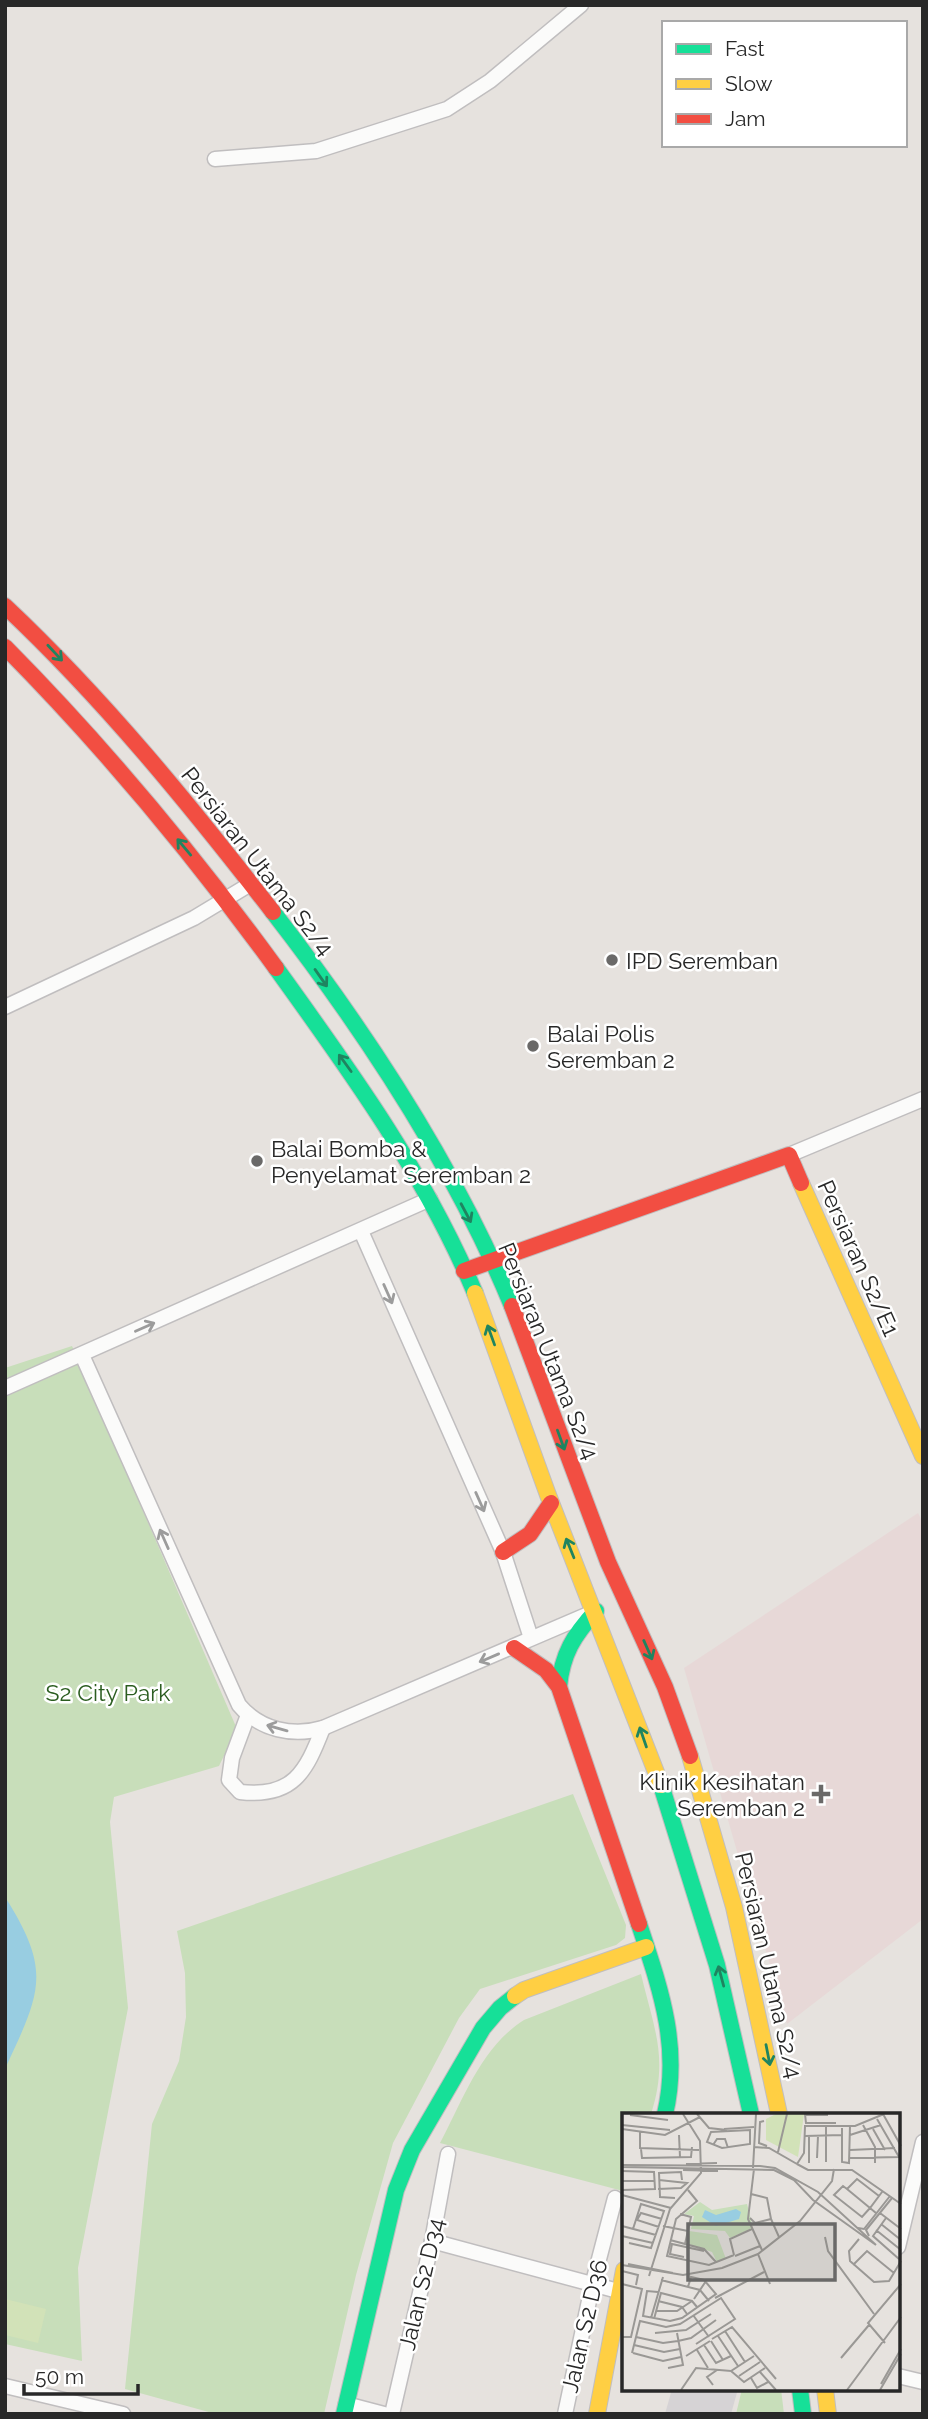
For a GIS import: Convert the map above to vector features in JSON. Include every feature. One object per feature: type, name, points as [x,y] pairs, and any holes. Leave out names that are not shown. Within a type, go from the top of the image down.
[{"type":"main road","name":"Persiaran Utama S2/4","points":[[5,606],[47,644],[118,722],[252,883],[388,1075],[492,1262],[609,1565],[672,1706],[723,1859],[752,1978],[779,2113]]},
{"type":"main road","name":"Persiaran Utama S2/4","points":[[5,647],[70,714],[227,900],[365,1091],[430,1199],[488,1328],[551,1503],[617,1662],[704,1908],[736,2034],[751,2113]]},
{"type":"main road","points":[[365,1091],[388,1075]]},
{"type":"main road","points":[[464,1270],[789,1155]]},
{"type":"main road","name":"Persiaran S2/E1","points":[[789,1155],[923,1456]]},
{"type":"main road","points":[[503,1552],[530,1534],[551,1503]]},
{"type":"main road","points":[[559,1687],[561,1658],[566,1644],[596,1611],[604,1598],[609,1565]]},
{"type":"main road","points":[[514,1648],[546,1670],[559,1687],[646,1947],[673,2036],[674,2065],[665,2113]]},
{"type":"main road","points":[[345,2409],[396,2190],[412,2150],[483,2028],[500,2008],[524,1990],[646,1947]]},
{"type":"main road","points":[[597,2414],[622,2277]]},
{"type":"main road","points":[[800,2391],[803,2414]]},
{"type":"main road","points":[[825,2391],[828,2414]]},
{"type":"street","points":[[215,159],[316,151],[447,109],[490,81],[581,5]]},
{"type":"street","points":[[5,1007],[194,918],[252,883]]},
{"type":"street","points":[[789,1155],[923,1099]]},
{"type":"street","points":[[5,1388],[430,1199]]},
{"type":"street","points":[[361,1231],[503,1552],[531,1638]]},
{"type":"street","points":[[82,1355],[239,1705],[248,1715],[272,1728],[303,1734],[323,1728],[596,1611]]},
{"type":"street","points":[[248,1715],[232,1758],[229,1780],[240,1792],[259,1794],[288,1785],[309,1767],[323,1728]]},
{"type":"street","points":[[900,2239],[923,2142]]},
{"type":"street","name":"Jalan S2 D34","points":[[392,2414],[449,2154]]},
{"type":"street","name":"Jalan S2 D36","points":[[565,2414],[593,2283],[615,2199]]},
{"type":"street","points":[[432,2241],[618,2291]]},
{"type":"street","points":[[900,2376],[923,2382]]},
{"type":"street","points":[[5,2386],[123,2414]]},
{"type":"street","points":[[345,2409],[384,2414]]},
{"type":"shaded area","name":"Klinik Kesihatan Seremban 2","points":[[918,1513],[923,1523],[923,1919],[787,2024],[684,1668]]},
{"type":"shaded area","points":[[671,2391],[737,2391],[731,2414],[665,2414]]},
{"type":"green space","name":"S2 City Park","points":[[72,1346],[237,1729],[219,1766],[114,1797],[110,1822],[128,2008],[78,2268],[82,2361],[5,2344],[5,1368]]},
{"type":"green space","points":[[573,1794],[626,1925],[625,1938],[616,1945],[480,1989],[459,2018],[393,2143],[356,2275],[324,2414],[216,2414],[125,2389],[152,2124],[179,2061],[186,2017],[185,1973],[177,1931]]},
{"type":"green space","points":[[641,1974],[658,2044],[659,2076],[651,2113],[622,2113],[622,2191],[440,2143],[485,2059],[509,2031],[524,2020]]},
{"type":"green space","points":[[5,2299],[46,2309],[38,2343],[5,2335]]},
{"type":"green space","points":[[742,2391],[781,2391],[784,2414],[736,2414]]},
{"type":"water","points":[[5,1897],[30,1945],[36,1983],[27,2021],[5,2069]]},
{"type":"traffic: fast","points":[[273,912],[341,1004],[406,1101],[463,1202],[512,1306]]},
{"type":"traffic: fast","points":[[276,968],[359,1085],[410,1165],[475,1293]]},
{"type":"traffic: fast","points":[[559,1687],[570,1646],[596,1611]]},
{"type":"traffic: fast","points":[[661,1785],[717,1965],[751,2113]]},
{"type":"traffic: fast","points":[[639,1924],[666,2018],[671,2065],[665,2113]]},
{"type":"traffic: fast","points":[[344,2414],[396,2190],[412,2150],[483,2028],[500,2008],[515,1996]]},
{"type":"traffic: fast","points":[[800,2391],[803,2414]]},
{"type":"traffic: slow","points":[[801,1183],[923,1456]]},
{"type":"traffic: slow","points":[[475,1293],[548,1495],[661,1785]]},
{"type":"traffic: slow","points":[[690,1756],[734,1907],[779,2113]]},
{"type":"traffic: slow","points":[[515,1996],[524,1990],[646,1947]]},
{"type":"traffic: slow","points":[[597,2414],[622,2281]]},
{"type":"traffic: slow","points":[[825,2391],[828,2414]]},
{"type":"traffic: jam","points":[[5,606],[42,641],[111,715],[210,832],[273,912]]},
{"type":"traffic: jam","points":[[5,647],[77,723],[146,802],[213,884],[276,968]]},
{"type":"traffic: jam","points":[[464,1271],[789,1155],[801,1183]]},
{"type":"traffic: jam","points":[[512,1306],[608,1562],[665,1687],[690,1756]]},
{"type":"traffic: jam","points":[[503,1552],[530,1534],[551,1503]]},
{"type":"traffic: jam","points":[[514,1648],[546,1670],[559,1687],[639,1924]]},
{"type":"place","name":"IPD Seremban","points":[[612,960]]},
{"type":"place","name":"Balai Polis Seremban 2","points":[[533,1046]]},
{"type":"place","name":"Balai Bomba & Penyelamat Seremban 2","points":[[257,1161]]},
{"type":"place","name":"Klinik Kesihatan Seremban 2","points":[[821,1794]]}]
